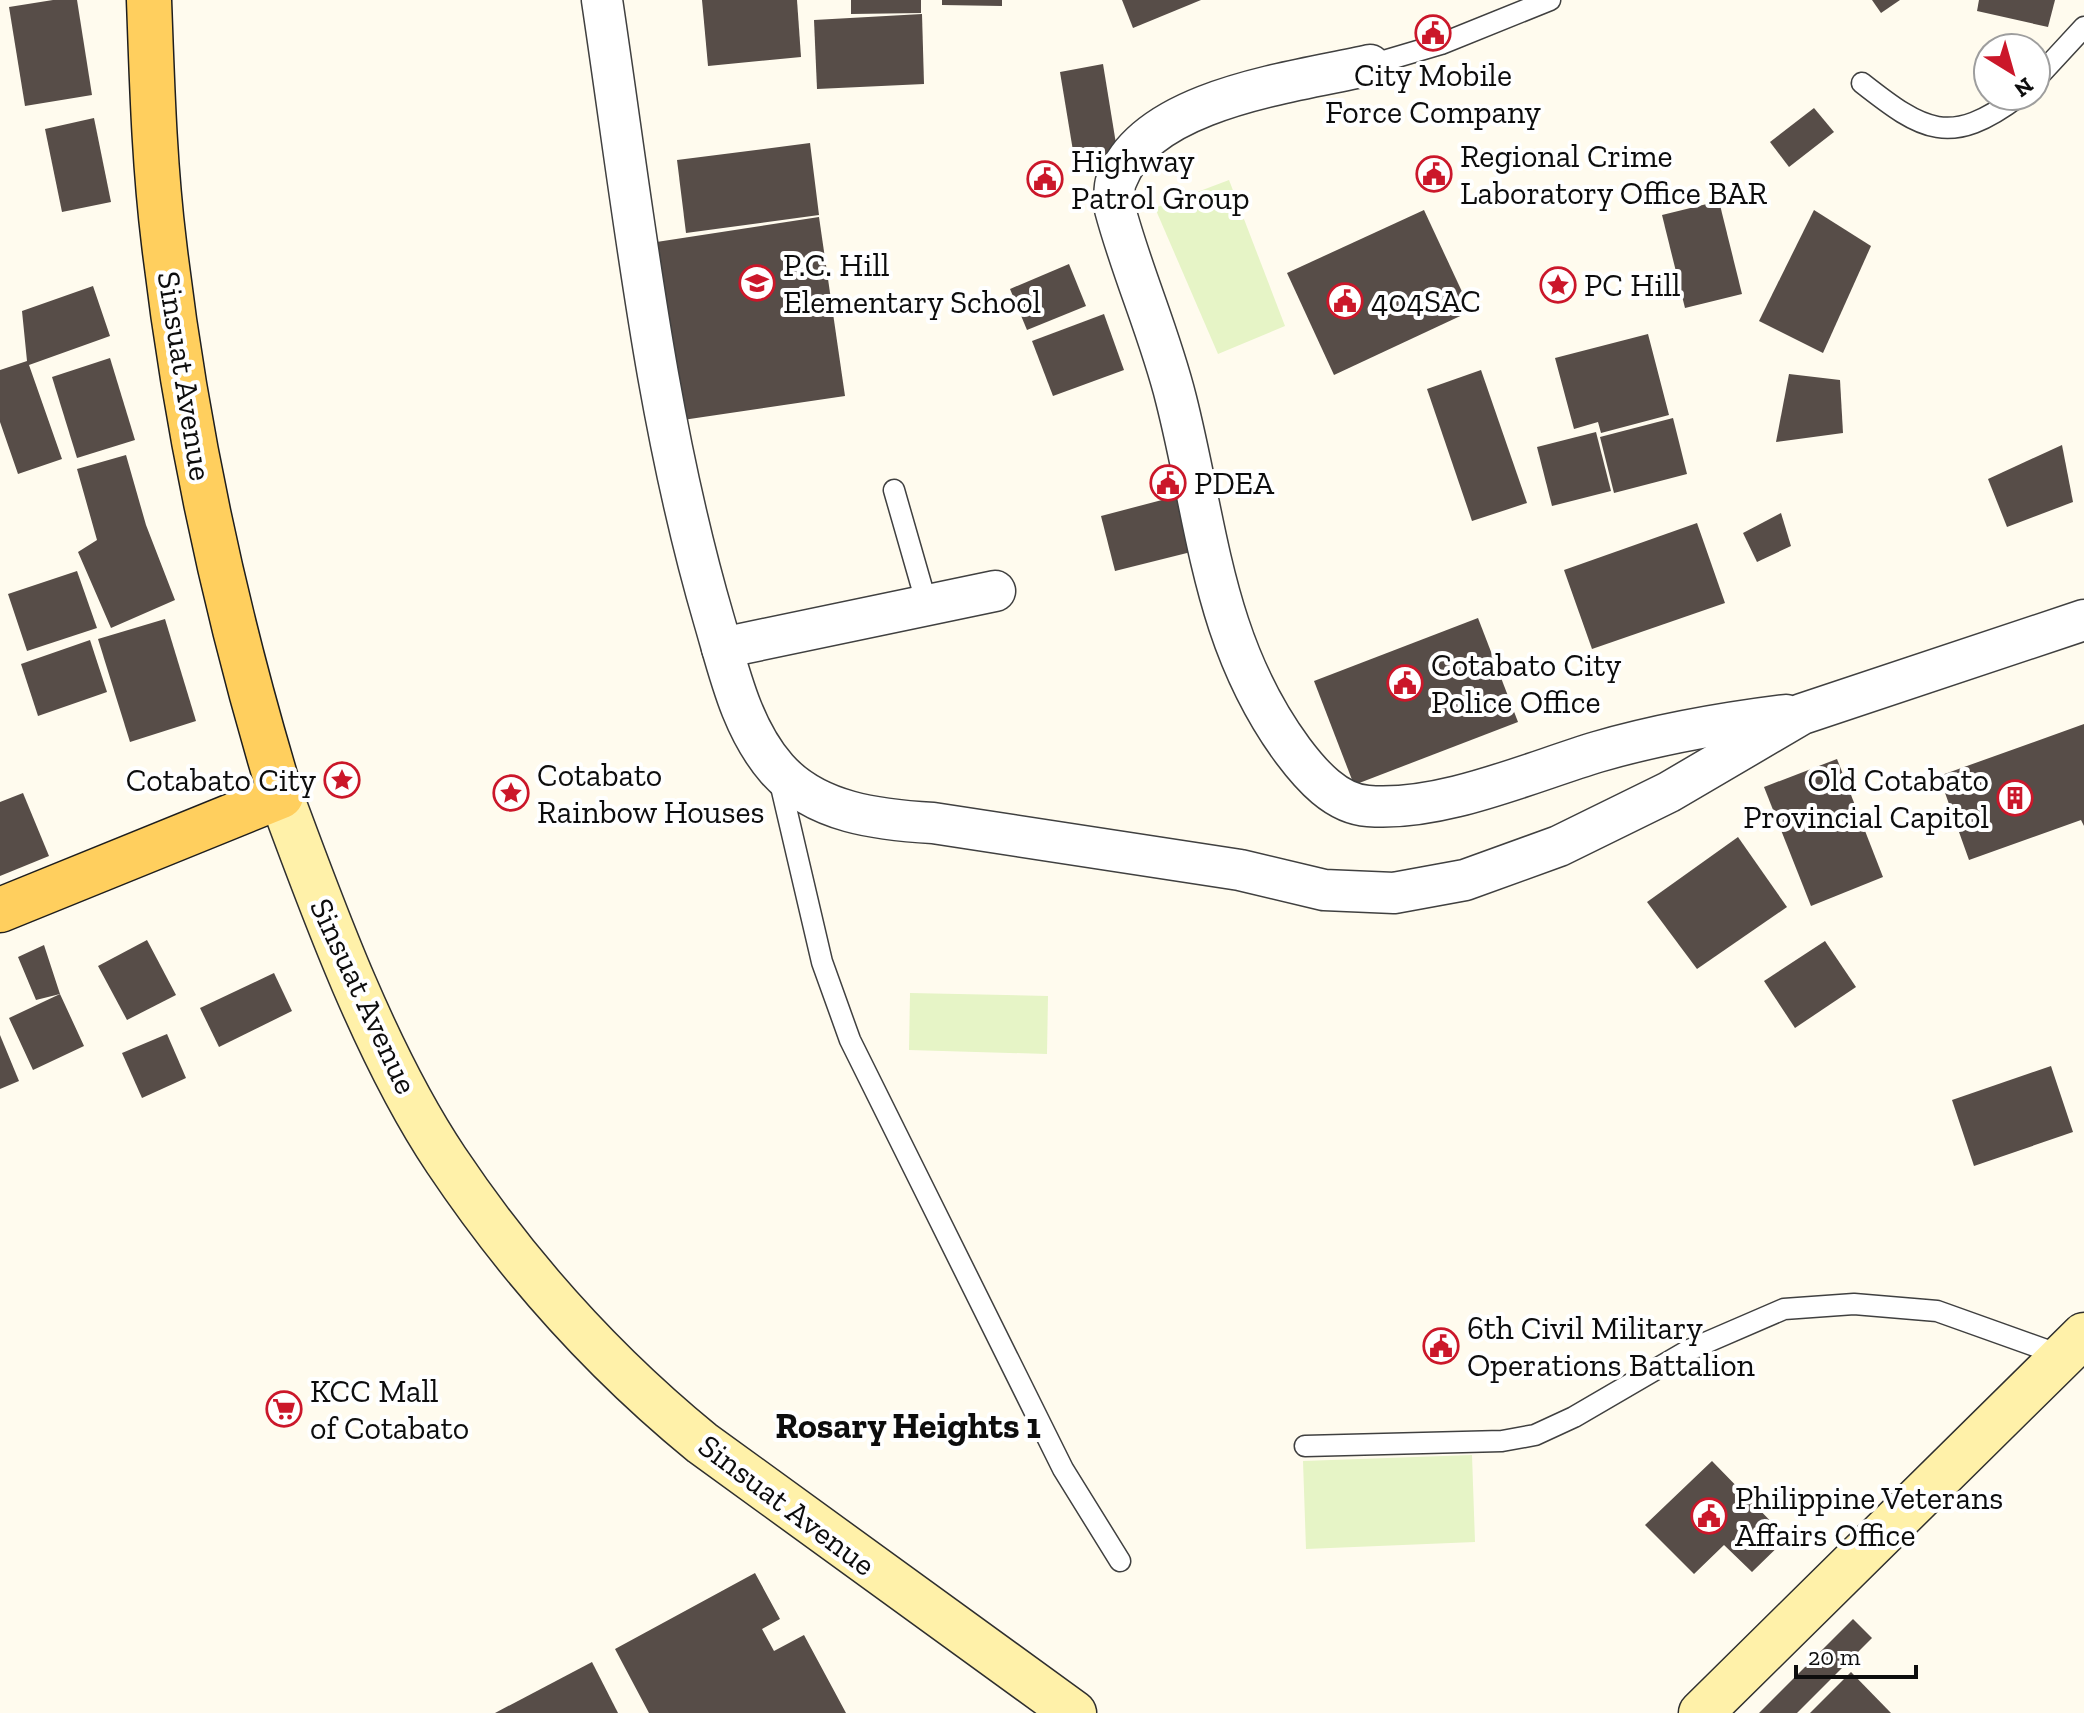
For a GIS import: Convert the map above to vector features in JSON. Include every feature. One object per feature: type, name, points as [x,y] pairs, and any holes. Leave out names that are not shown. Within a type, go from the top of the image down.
[{"type":"main road","name":"Sinsuat Avenue","points":[[149,0],[162,227],[183,381],[220,572],[281,796],[332,928],[410,1097],[444,1158],[547,1293],[650,1401],[702,1443],[1074,1713]]},
{"type":"main road","points":[[0,910],[281,796]]},
{"type":"main road","points":[[1701,1713],[2074,1346]]},
{"type":"street","points":[[602,0],[655,349],[680,489],[741,707],[778,770],[807,795],[840,809],[889,820],[933,823],[1149,855],[1240,870],[1324,890],[1394,893],[1465,880],[1559,846],[1669,792],[1802,714]]},
{"type":"street","points":[[1370,65],[1261,90],[1183,115],[1151,133],[1129,157],[1116,181],[1115,209],[1176,397],[1207,556],[1242,663],[1274,725],[1304,766],[1332,793],[1365,806],[1403,806],[1486,787],[1665,733],[1802,714],[2084,620]]},
{"type":"street","points":[[722,648],[995,591]]},
{"type":"lane","points":[[1370,65],[1441,44],[1550,0]]},
{"type":"lane","points":[[2052,62],[2084,27]]},
{"type":"lane","points":[[1862,83],[1912,121],[1943,129],[1977,122],[1993,112]]},
{"type":"lane","points":[[894,490],[927,605]]},
{"type":"lane","points":[[778,770],[822,962],[850,1040],[1063,1469],[1120,1561]]},
{"type":"lane","points":[[1305,1446],[1502,1441],[1535,1435],[1574,1417],[1689,1350],[1784,1309],[1854,1304],[1937,1311],[2074,1346]]},
{"type":"green space","points":[[1229,180],[1285,326],[1218,354],[1155,208]]},
{"type":"green space","points":[[910,993],[1048,996],[1047,1054],[909,1050]]},
{"type":"green space","points":[[1472,1455],[1475,1542],[1306,1549],[1303,1461]]},
{"type":"building","points":[[53,0],[77,0],[92,95],[25,106],[9,7]]},
{"type":"building","points":[[702,0],[797,0],[801,57],[708,66]]},
{"type":"building","points":[[851,0],[921,0],[921,13],[851,14]]},
{"type":"building","points":[[942,0],[1002,0],[1002,6],[942,5]]},
{"type":"building","points":[[1122,0],[1201,0],[1133,28]]},
{"type":"building","points":[[1872,0],[1900,0],[1881,13]]},
{"type":"building","points":[[1979,0],[2055,0],[2048,27],[1977,11]]},
{"type":"building","points":[[922,14],[924,84],[817,89],[814,20]]},
{"type":"building","points":[[1103,64],[1118,156],[1075,163],[1060,72]]},
{"type":"building","points":[[1814,108],[1834,132],[1789,167],[1770,142]]},
{"type":"building","points":[[94,118],[111,202],[62,212],[45,129]]},
{"type":"building","points":[[810,143],[819,215],[686,233],[677,160]]},
{"type":"building","points":[[1719,201],[1742,294],[1685,308],[1662,215]]},
{"type":"building","points":[[1424,210],[1471,311],[1334,375],[1287,273]]},
{"type":"building","points":[[1814,210],[1871,246],[1823,353],[1759,321]]},
{"type":"building","points":[[819,217],[845,396],[676,421],[650,243]]},
{"type":"building","points":[[1069,264],[1086,306],[1027,330],[1010,289]]},
{"type":"building","points":[[93,286],[110,336],[29,365],[62,459],[18,474],[0,422],[0,370],[27,361],[22,311]]},
{"type":"building","points":[[1104,314],[1124,370],[1053,396],[1032,341]]},
{"type":"building","points":[[1648,334],[1669,415],[1601,433],[1598,422],[1574,429],[1555,358]]},
{"type":"building","points":[[110,358],[135,440],[77,458],[52,377]]},
{"type":"building","points":[[1481,370],[1527,503],[1472,521],[1427,389]]},
{"type":"building","points":[[1789,374],[1840,380],[1843,433],[1776,442]]},
{"type":"building","points":[[1673,418],[1687,474],[1614,493],[1600,437]]},
{"type":"building","points":[[1596,432],[1611,491],[1552,506],[1537,447]]},
{"type":"building","points":[[2062,445],[2073,502],[2007,527],[1988,479]]},
{"type":"building","points":[[126,455],[146,525],[175,600],[111,628],[78,552],[97,540],[77,469]]},
{"type":"building","points":[[1181,495],[1195,551],[1115,571],[1101,516]]},
{"type":"building","points":[[1781,513],[1791,546],[1757,562],[1743,533]]},
{"type":"building","points":[[1697,523],[1725,603],[1592,649],[1564,570]]},
{"type":"building","points":[[77,571],[97,628],[27,651],[8,594]]},
{"type":"building","points":[[1478,618],[1518,722],[1354,785],[1314,681]]},
{"type":"building","points":[[165,619],[196,721],[130,742],[98,639]]},
{"type":"building","points":[[90,640],[107,692],[38,716],[21,664]]},
{"type":"building","name":"Old Cotabato Provincial Capitol","points":[[2084,724],[2084,826],[2081,820],[1969,860],[1939,776]]},
{"type":"building","points":[[1837,759],[1883,877],[1811,906],[1764,787]]},
{"type":"building","points":[[23,793],[49,856],[0,876],[0,802]]},
{"type":"building","points":[[1738,837],[1787,907],[1697,969],[1647,902]]},
{"type":"building","points":[[147,940],[176,995],[127,1020],[98,966]]},
{"type":"building","points":[[1825,941],[1856,987],[1795,1028],[1764,981]]},
{"type":"building","points":[[44,945],[60,994],[36,1000],[18,957]]},
{"type":"building","points":[[274,973],[292,1011],[219,1047],[200,1008]]},
{"type":"building","points":[[60,994],[84,1046],[33,1070],[9,1018]]},
{"type":"building","points":[[167,1034],[186,1078],[142,1098],[122,1053]]},
{"type":"building","points":[[0,1035],[19,1081],[0,1089]]},
{"type":"building","points":[[2051,1066],[2073,1132],[1974,1166],[1952,1100]]},
{"type":"building","points":[[1712,1461],[1787,1538],[1752,1572],[1724,1545],[1694,1574],[1645,1525]]},
{"type":"building","points":[[755,1573],[780,1619],[762,1629],[774,1651],[804,1635],[846,1713],[649,1713],[615,1649]]},
{"type":"building","points":[[1853,1619],[1872,1638],[1797,1713],[1759,1713]]},
{"type":"building","points":[[592,1662],[618,1713],[495,1713]]},
{"type":"building","points":[[1851,1672],[1891,1713],[1810,1713]]},
{"type":"place","name":"City Mobile Force Company","points":[[1433,33]]},
{"type":"place","name":"Regional Crime Laboratory Office BAR","points":[[1434,174]]},
{"type":"place","name":"Highway Patrol Group","points":[[1045,179]]},
{"type":"place","name":"P.C. Hill Elementary School","points":[[757,283]]},
{"type":"place","name":"PC Hill","points":[[1558,285]]},
{"type":"place","name":"404SAC","points":[[1345,301]]},
{"type":"place","name":"PDEA","points":[[1168,483]]},
{"type":"place","name":"Cotabato City Police Office","points":[[1405,683]]},
{"type":"place","name":"Cotabato City","points":[[342,780]]},
{"type":"place","name":"Cotabato Rainbow Houses","points":[[511,793]]},
{"type":"place","name":"Old Cotabato Provincial Capitol","points":[[2015,798]]},
{"type":"place","name":"6th Civil Military Operations Battalion","points":[[1441,1346]]},
{"type":"place","name":"KCC Mall of Cotabato","points":[[284,1409]]},
{"type":"place","name":"Philippine Veterans Affairs Office","points":[[1709,1516]]},
{"type":"district","name":"Rosary Heights 1","points":[[908,1425]]}]
